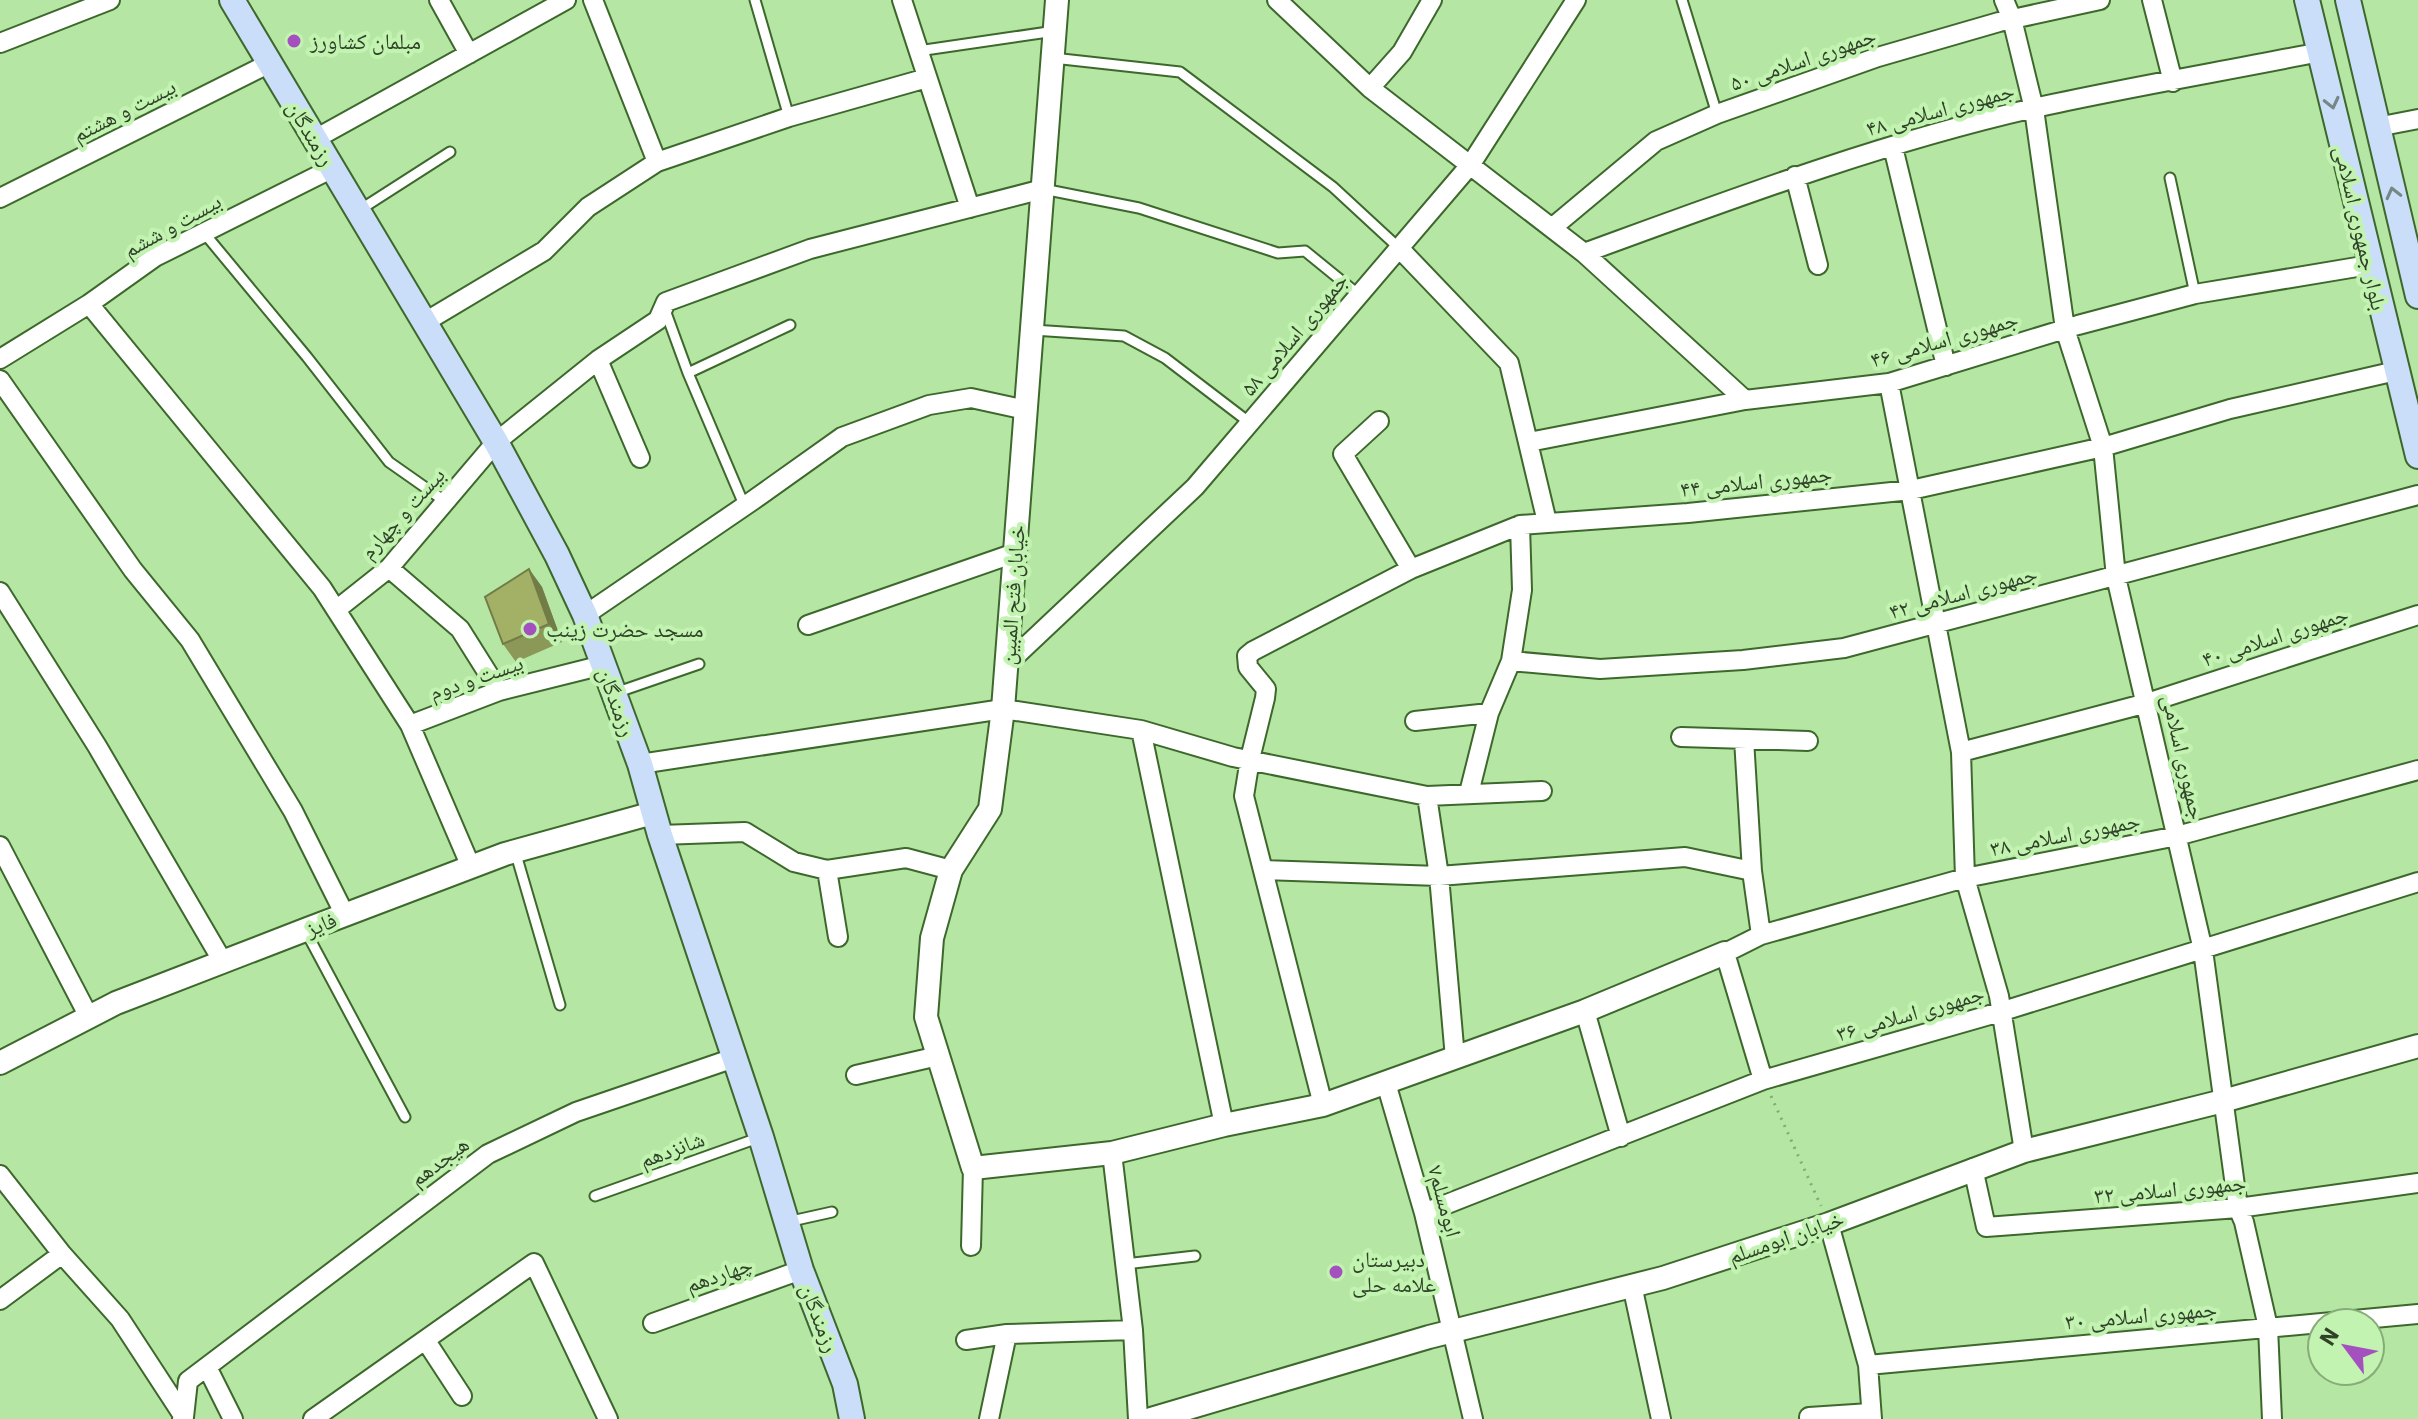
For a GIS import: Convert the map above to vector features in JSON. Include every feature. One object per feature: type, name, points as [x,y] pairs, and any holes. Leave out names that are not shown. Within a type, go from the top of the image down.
[{"type":"main road","name":"رزمندگان","points":[[232,0],[496,442],[557,555],[585,615],[640,764],[801,1270],[845,1384],[852,1419]]},
{"type":"main road","name":"بلوار جمهوری اسلامی","points":[[2307,0],[2369,265],[2418,456]]},
{"type":"main road","name":"بلوار جمهوری اسلامی","points":[[2348,0],[2377,127],[2412,244],[2418,296]]},
{"type":"street","points":[[0,43],[110,0]]},
{"type":"street","points":[[439,0],[469,54]]},
{"type":"street","points":[[315,139],[566,0]]},
{"type":"street","points":[[593,0],[657,162]]},
{"type":"street","points":[[902,0],[970,208]]},
{"type":"street","name":"خیابان فتح المبین","points":[[973,1168],[926,1017],[927,1001],[932,938],[951,870],[990,809],[1003,709],[1057,0]]},
{"type":"street","points":[[1277,0],[1370,88],[1412,123],[1471,164],[1584,253],[1745,400]]},
{"type":"street","points":[[1370,88],[1402,52],[1432,0]]},
{"type":"street","name":"جمهوری اسلامی ۵۸","points":[[1007,664],[1195,487],[1250,423],[1471,164],[1576,0]]},
{"type":"street","name":"جمهوری اسلامی","points":[[2004,0],[2012,19],[2034,109],[2065,329],[2103,447],[2116,577],[2203,950],[2238,1208],[2268,1327],[2272,1419]]},
{"type":"street","name":"جمهوری اسلامی ۵۰","points":[[1553,227],[1656,141],[1717,114],[1878,57],[2012,19],[2100,0]]},
{"type":"street","points":[[2152,0],[2173,82]]},
{"type":"street","name":"جمهوری اسلامی ۴۸","points":[[1584,253],[1795,176],[1893,147],[2034,109],[2320,52]]},
{"type":"street","name":"بیست و هشتم","points":[[0,198],[270,63]]},
{"type":"street","points":[[425,322],[544,251],[588,207],[657,162],[789,117],[927,78]]},
{"type":"street","points":[[2377,127],[2418,119]]},
{"type":"street","points":[[1893,147],[1946,366]]},
{"type":"street","name":"بیست و ششم","points":[[0,359],[89,304],[155,257],[333,168]]},
{"type":"street","points":[[1795,176],[1818,265]]},
{"type":"street","name":"بیست و چهارم","points":[[336,610],[389,568],[496,442],[598,360],[658,320],[666,302],[810,249],[1043,189]]},
{"type":"street","points":[[1399,248],[1509,363],[1547,522]]},
{"type":"street","name":"جمهوری اسلامی ۴۶","points":[[1529,442],[1745,400],[1889,383],[2065,329],[2195,294],[2369,265]]},
{"type":"street","points":[[89,304],[322,588],[410,725],[471,867]]},
{"type":"street","points":[[598,360],[640,458]]},
{"type":"street","name":"جمهوری اسلامی ۴۴","points":[[1250,759],[1266,689],[1248,667],[1247,656],[1411,569],[1520,525],[1688,513],[1911,490],[2103,447],[2230,409],[2396,371]]},
{"type":"street","points":[[0,380],[133,570],[190,640],[293,811],[345,915]]},
{"type":"street","points":[[1889,383],[1961,752],[1965,878],[1999,996],[2024,1151]]},
{"type":"street","points":[[585,615],[842,437],[929,405],[971,398],[1026,410]]},
{"type":"street","points":[[1379,421],[1343,454],[1411,569]]},
{"type":"street","name":"جمهوری اسلامی ۴۲","points":[[1511,661],[1600,669],[1743,660],[1844,648],[2418,495]]},
{"type":"street","points":[[1469,793],[1489,713],[1511,661],[1522,590],[1520,525]]},
{"type":"street","points":[[808,625],[1015,553]]},
{"type":"street","points":[[389,568],[460,629],[499,691]]},
{"type":"street","points":[[0,592],[97,746],[223,962]]},
{"type":"street","name":"جمهوری اسلامی ۴۰","points":[[1961,752],[2147,703],[2418,615]]},
{"type":"street","name":"بیست و دوم","points":[[410,725],[499,691],[603,665]]},
{"type":"street","points":[[640,764],[1003,709],[1141,730],[1233,757],[1427,796],[1542,791]]},
{"type":"street","points":[[1415,721],[1489,713]]},
{"type":"street","points":[[1141,730],[1224,1125]]},
{"type":"street","points":[[1681,737],[1808,741]]},
{"type":"street","points":[[1744,739],[1752,871],[1761,935]]},
{"type":"street","points":[[1250,759],[1244,796],[1323,1105]]},
{"type":"street","name":"جمهوری اسلامی ۳۸","points":[[1725,953],[1761,935],[1965,878],[2177,836],[2418,770]]},
{"type":"street","points":[[1427,796],[1439,876],[1455,1058]]},
{"type":"street","points":[[657,824],[745,832],[794,862],[827,870],[906,858],[951,870]]},
{"type":"street","name":"فایز","points":[[0,1063],[116,1003],[471,867],[515,851],[657,824]]},
{"type":"street","points":[[0,846],[89,1017]]},
{"type":"street","points":[[1264,870],[1439,876],[1685,857],[1752,871]]},
{"type":"street","points":[[827,870],[838,937]]},
{"type":"street","name":"جمهوری اسلامی ۳۶","points":[[1424,1213],[1763,1080],[2000,1012],[2418,882]]},
{"type":"street","points":[[971,1246],[973,1168],[1112,1153],[1224,1125],[1323,1105],[1585,1011],[1725,953],[1763,1080]]},
{"type":"street","points":[[1585,1011],[1621,1137]]},
{"type":"street","name":"خیابان ابومسلم","points":[[1151,1419],[1454,1332],[1663,1278],[1829,1224],[2024,1151],[2223,1101],[2418,1046]]},
{"type":"street","points":[[856,1075],[938,1056]]},
{"type":"street","name":"هیجدهم","points":[[183,1418],[188,1381],[488,1154],[576,1112],[734,1058]]},
{"type":"street","name":"ابومسلم۷","points":[[1386,1083],[1424,1213],[1473,1419]]},
{"type":"street","points":[[1112,1153],[1133,1330],[1138,1419]]},
{"type":"street","name":"جمهوری اسلامی ۳۲","points":[[1973,1168],[1986,1227],[2238,1208],[2418,1183]]},
{"type":"street","points":[[0,1175],[62,1254],[120,1319],[183,1418]]},
{"type":"street","points":[[1809,1417],[1871,1416],[1868,1365],[1829,1224]]},
{"type":"street","points":[[0,1300],[62,1254]]},
{"type":"street","points":[[313,1419],[534,1263],[608,1419]]},
{"type":"street","name":"چهاردهم","points":[[653,1323],[801,1270]]},
{"type":"street","points":[[1632,1285],[1661,1419]]},
{"type":"street","name":"جمهوری اسلامی ۳۰","points":[[1868,1365],[2418,1314]]},
{"type":"street","points":[[966,1340],[1007,1334],[1133,1330]]},
{"type":"street","points":[[989,1419],[1007,1334]]},
{"type":"street","points":[[426,1341],[462,1396]]},
{"type":"street","points":[[207,1367],[233,1419]]},
{"type":"lane","points":[[755,0],[789,117]]},
{"type":"lane","points":[[1682,0],[1717,114]]},
{"type":"lane","points":[[918,51],[1055,31]]},
{"type":"lane","points":[[1053,58],[1180,72],[1333,187],[1399,248]]},
{"type":"lane","points":[[358,211],[450,152]]},
{"type":"lane","points":[[2170,178],[2195,294]]},
{"type":"lane","points":[[1043,189],[1139,208],[1278,253],[1305,251],[1359,295]]},
{"type":"lane","points":[[205,234],[389,462],[446,502]]},
{"type":"lane","points":[[664,307],[688,373],[745,507]]},
{"type":"lane","points":[[688,373],[790,325]]},
{"type":"lane","points":[[1032,330],[1124,336],[1165,358],[1250,423]]},
{"type":"lane","points":[[614,693],[699,664]]},
{"type":"lane","points":[[515,851],[560,1005]]},
{"type":"lane","points":[[305,930],[405,1117]]},
{"type":"lane","name":"شانزدهم","points":[[595,1196],[761,1137]]},
{"type":"lane","points":[[787,1222],[832,1212]]},
{"type":"lane","points":[[1125,1264],[1195,1256]]},
{"type":"path","points":[[1763,1080],[1829,1224]]},
{"type":"building","points":[[529,569],[549,624],[503,644],[485,597]]},
{"type":"place","name":"مبلمان کشاورز","points":[[294,41]]},
{"type":"place","name":"مسجد حضرت زینب","points":[[530,629]]},
{"type":"place","name":"دبیرستان علامه حلی","points":[[1336,1272]]}]
